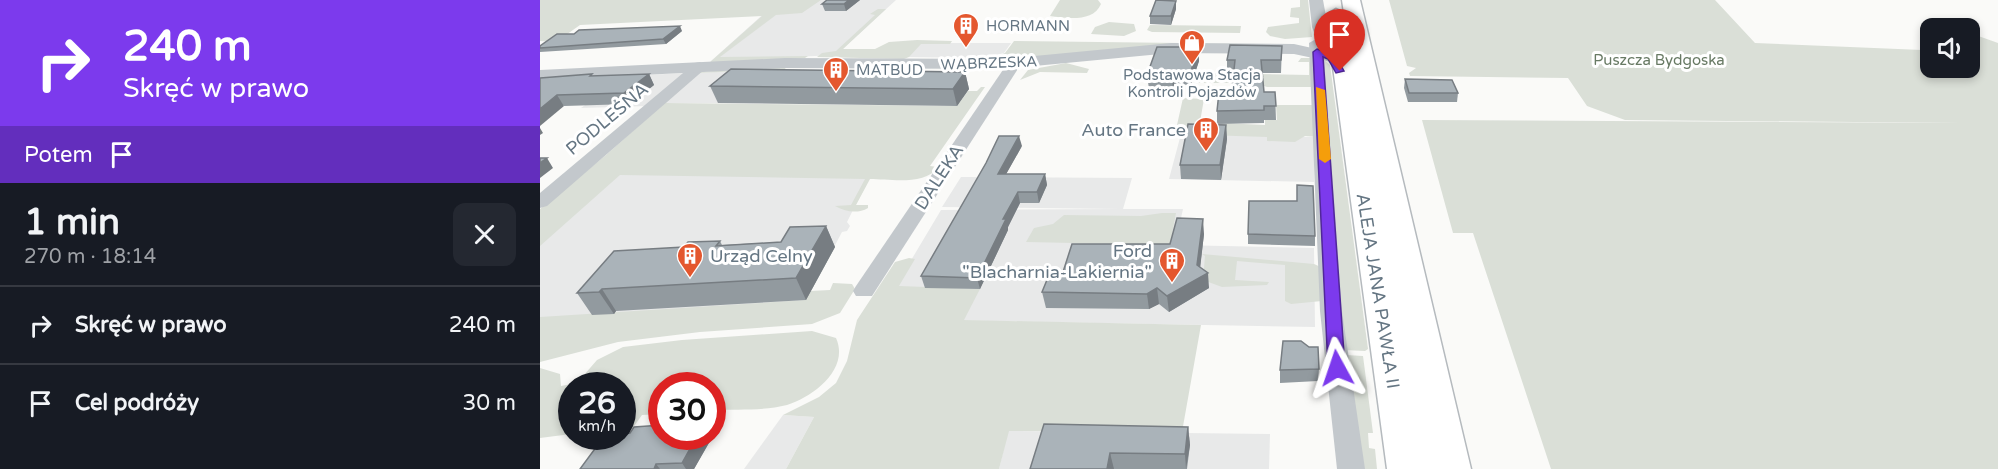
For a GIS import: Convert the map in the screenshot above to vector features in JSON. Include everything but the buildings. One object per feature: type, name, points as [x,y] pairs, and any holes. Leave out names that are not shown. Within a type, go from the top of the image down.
[{"type":"main road","points":[[1334,0],[1345,79]]},
{"type":"main road","points":[[1351,0],[1363,115]]},
{"type":"main road","points":[[1322,47],[1345,79],[1363,115]]},
{"type":"main road","name":"ALEJA JANA PAWŁA II","points":[[1363,115],[1408,469]]},
{"type":"main road","name":"ALEJA JANA PAWŁA II","points":[[1363,115],[1450,469]]},
{"type":"street","points":[[1316,0],[1322,47]]},
{"type":"street","name":"WĄBRZESKA","points":[[540,75],[800,63],[1014,64],[1148,49],[1322,47]]},
{"type":"street","name":"ALEJA JANA PAWŁA II","points":[[1322,47],[1331,311],[1351,469]]},
{"type":"street","name":"DALEKA","points":[[864,291],[1014,64]]},
{"type":"street","name":"PODLEŚNA","points":[[540,202],[700,66]]},
{"type":"shaded area","points":[[779,0],[896,0],[836,55],[711,61]]},
{"type":"shaded area","points":[[921,43],[1011,43],[1004,53],[986,58],[908,57]]},
{"type":"shaded area","points":[[762,69],[959,71],[945,89],[718,103],[665,103],[699,73]]},
{"type":"shaded area","points":[[685,73],[648,106],[581,108],[626,76]]},
{"type":"shaded area","points":[[1181,134],[1314,137],[1314,182],[1169,179]]},
{"type":"shaded area","points":[[602,172],[871,176],[847,222],[850,226],[847,231],[842,232],[806,300],[540,332],[540,227]]},
{"type":"shaded area","points":[[961,177],[1132,178],[1123,209],[1183,209],[1175,245],[1314,248],[1315,327],[876,319],[941,210],[1121,209],[942,207]]},
{"type":"shaded area","points":[[783,415],[814,417],[786,469],[744,469]]},
{"type":"shaded area","points":[[1008,431],[1270,434],[1269,469],[999,469]]},
{"type":"green space","points":[[540,0],[821,0],[802,13],[776,15],[720,57],[808,56],[805,58],[709,63],[762,16],[580,25],[556,42],[540,41]]},
{"type":"green space","points":[[1060,0],[1098,0],[1101,4],[1097,10],[1086,17],[1050,16]]},
{"type":"green space","points":[[1300,0],[1308,0],[1312,37],[1285,39],[1270,36],[1266,32],[1268,27],[1299,23],[1299,18],[1290,17],[1291,8],[1300,7]]},
{"type":"green space","name":"Puszcza Bydgoska","points":[[1389,0],[1715,0],[1755,43],[1920,50],[1920,78],[1980,78],[1980,37],[1998,43],[1998,469],[1551,469],[1473,233],[1453,233],[1422,120],[1960,123],[1625,120],[1587,106],[1568,78],[1410,76],[1409,73],[1416,68],[1407,66]]},
{"type":"green space","points":[[878,9],[886,9],[843,49],[875,49],[889,42],[952,41],[950,44],[921,44],[909,57],[904,59],[817,57],[822,53],[836,51],[875,15],[870,14]]},
{"type":"green space","points":[[1109,22],[1134,24],[1136,31],[1124,36],[1091,34],[1095,27]]},
{"type":"green space","points":[[1150,25],[1241,26],[1240,33],[1152,32],[1147,30]]},
{"type":"green space","points":[[1014,41],[1263,44],[990,59],[1005,53]]},
{"type":"green space","points":[[1301,58],[1312,58],[1313,87],[1267,87],[1261,85],[1264,77],[1235,77],[1234,83],[1197,83],[1199,74],[1136,75],[1165,72],[1309,75],[1309,62],[1298,62]]},
{"type":"green space","points":[[1323,59],[1330,65],[1368,349],[1365,351],[1344,350]]},
{"type":"green space","points":[[1066,63],[1089,69],[1087,73],[1040,72],[1020,80],[1028,70]]},
{"type":"green space","points":[[787,66],[785,69],[699,73],[666,103],[957,106],[968,91],[977,91],[985,87],[930,166],[938,167],[925,177],[916,179],[870,179],[856,205],[868,205],[868,208],[864,210],[852,212],[835,206],[851,205],[865,179],[620,175],[540,246],[540,209],[606,155],[699,72]]},
{"type":"green space","points":[[1183,98],[1204,99],[1200,122],[1265,125],[1265,120],[1277,120],[1276,105],[1315,105],[1318,137],[1305,136],[1295,142],[1267,141],[1267,137],[1175,134]]},
{"type":"green space","points":[[1176,213],[1170,245],[1026,242],[1034,228],[1053,224],[1064,215],[1141,216]]},
{"type":"green space","points":[[1202,254],[1314,264],[1323,268],[1322,301],[1291,304],[1285,301],[1285,265],[1237,261],[1235,280],[1269,282],[1267,285],[1222,287],[1203,280],[1205,256]]},
{"type":"green space","points":[[909,258],[915,259],[899,286],[980,289],[964,320],[1201,325],[1182,432],[1009,431],[999,469],[786,469],[814,417],[783,415],[819,397],[836,383],[847,361],[857,320],[895,262]]},
{"type":"green space","points":[[833,283],[852,284],[855,289],[840,313],[812,324],[700,332],[618,342],[540,362],[540,317],[805,300],[810,291],[830,290]]},
{"type":"green space","points":[[812,331],[836,338],[839,349],[838,360],[827,380],[808,396],[787,405],[769,408],[726,410],[726,372],[648,372],[648,415],[642,415],[636,423],[636,372],[587,372],[597,360],[623,347],[682,340]]},
{"type":"green space","points":[[1346,355],[1363,356],[1373,433],[1368,433],[1369,448],[1375,449],[1377,469],[1360,469]]},
{"type":"green space","points":[[540,368],[558,373],[558,436],[540,438]]},
{"type":"slow traffic","points":[[1320,90],[1325,159]]},
{"type":"place","name":"HORMANN","points":[[966,49]]},
{"type":"place","name":"Podstawowa Stacja Kontroli Pojazdów","points":[[1192,66]]},
{"type":"place","name":"MATBUD","points":[[836,93]]},
{"type":"place","name":"Auto France","points":[[1206,153]]},
{"type":"place","name":"Urząd Celny","points":[[690,279]]},
{"type":"place","name":"Ford \"Blacharnia-Lakiernia\"","points":[[1172,284]]},
{"type":"route","points":[[1337,368],[1331,311],[1317,52],[1332,57],[1340,71]]}]
